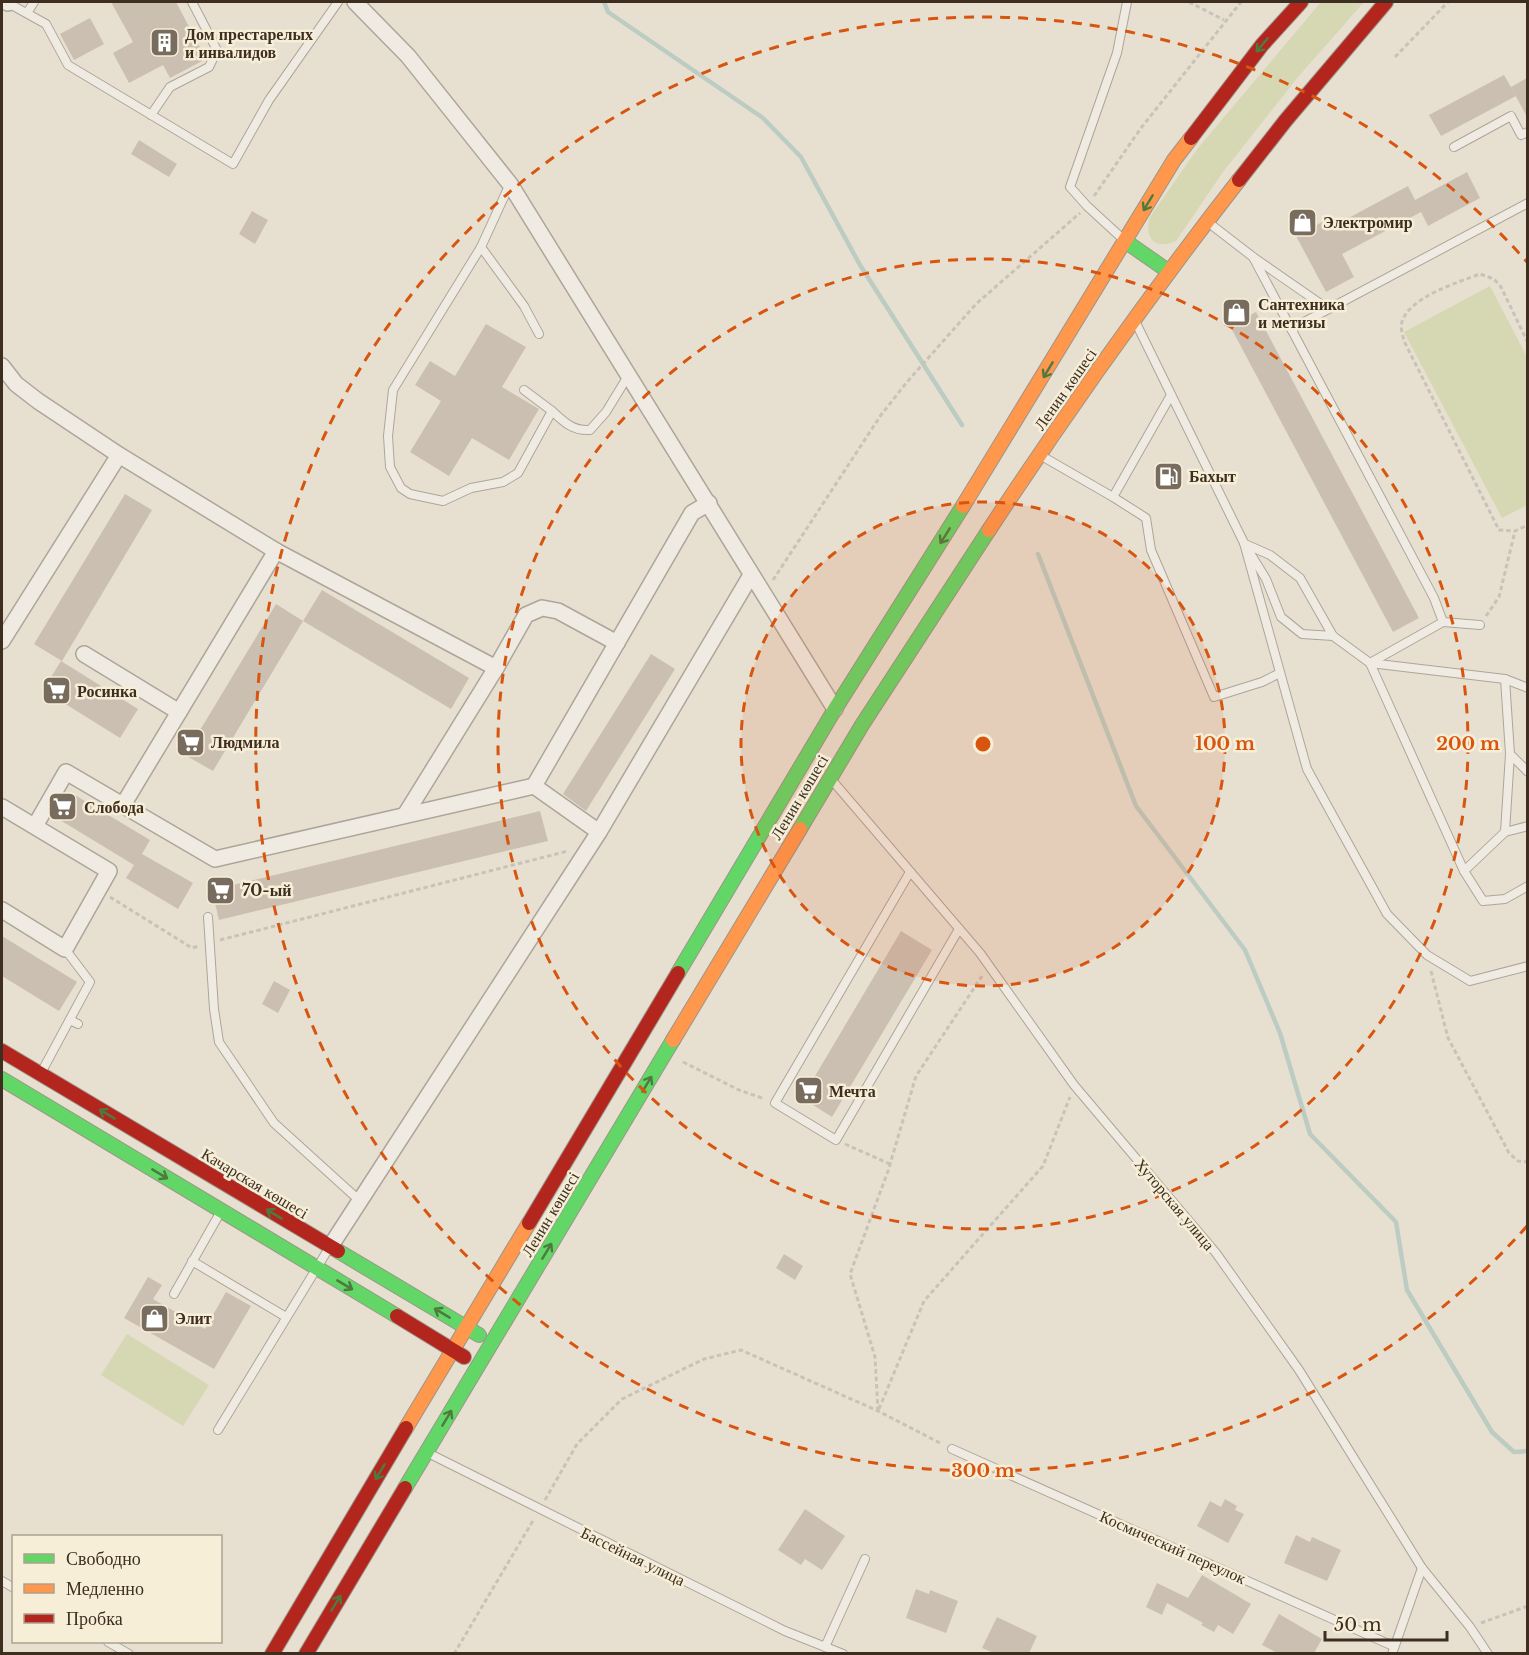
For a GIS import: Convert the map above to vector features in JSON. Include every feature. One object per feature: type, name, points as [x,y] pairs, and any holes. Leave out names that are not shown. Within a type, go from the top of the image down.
[{"type":"main road","name":"Ленин көшесі","points":[[272,1653],[453,1350],[848,717],[1005,441],[1174,160],[1262,45],[1301,2]]},
{"type":"main road","name":"Ленин көшесі","points":[[306,1653],[830,778],[848,717],[1039,454],[1168,271],[1286,120],[1386,2]]},
{"type":"main road","points":[[1125,241],[1168,271]]},
{"type":"main road","name":"Качарская көшесі","points":[[2,1051],[492,1343]]},
{"type":"main road","points":[[2,1079],[478,1366]]},
{"type":"street","points":[[355,2],[408,56],[510,184],[709,503],[751,575],[848,717]]},
{"type":"street","points":[[2,366],[16,384],[38,401],[119,455],[276,550],[496,668]]},
{"type":"street","points":[[2,641],[119,455]]},
{"type":"street","points":[[35,826],[66,772],[215,859],[534,786],[692,513],[709,503]]},
{"type":"street","points":[[123,805],[276,550]]},
{"type":"street","points":[[330,1247],[595,839],[751,575]]},
{"type":"street","points":[[405,815],[496,668],[525,615],[542,608],[558,611],[617,643]]},
{"type":"street","points":[[84,654],[179,712]]},
{"type":"street","points":[[534,786],[595,839]]},
{"type":"street","points":[[2,807],[109,871],[65,949],[2,910]]},
{"type":"lane","points":[[7,2],[46,24],[68,65],[233,164],[269,99],[338,2]]},
{"type":"lane","points":[[27,13],[34,2]]},
{"type":"lane","points":[[151,115],[170,87],[209,67],[217,50],[192,2]]},
{"type":"lane","points":[[1125,241],[1070,187],[1117,53],[1127,2]]},
{"type":"lane","points":[[1454,147],[1511,116],[1521,135],[1527,132]]},
{"type":"lane","points":[[510,184],[481,247],[393,390],[388,436],[390,467],[401,488],[410,494],[443,501],[471,488],[503,482],[518,473],[552,411]]},
{"type":"lane","points":[[1291,329],[1527,203]]},
{"type":"lane","points":[[1208,222],[1253,257],[1328,309]]},
{"type":"lane","points":[[481,247],[524,306],[539,334]]},
{"type":"lane","points":[[1253,257],[1434,598],[1443,622]]},
{"type":"lane","points":[[1134,320],[1244,543],[1266,579],[1281,617],[1302,634],[1334,636]]},
{"type":"lane","points":[[524,390],[567,425],[578,431],[590,430],[606,412],[628,376]]},
{"type":"lane","points":[[1113,496],[1171,395]]},
{"type":"lane","points":[[1039,454],[1113,496],[1146,518],[1150,550],[1214,697],[1280,673]]},
{"type":"lane","points":[[1244,543],[1270,555],[1300,578],[1334,636],[1370,663],[1464,871],[1483,901],[1505,898],[1527,886]]},
{"type":"lane","points":[[1244,543],[1307,769],[1387,914],[1426,955],[1470,981],[1527,966]]},
{"type":"lane","points":[[1370,663],[1443,622],[1480,626]]},
{"type":"lane","points":[[1370,663],[1505,679],[1527,688]]},
{"type":"lane","points":[[1505,679],[1510,754],[1505,832]]},
{"type":"lane","points":[[1510,754],[1527,771]]},
{"type":"lane","name":"Хуторская улица","points":[[830,778],[959,929],[989,966],[1074,1085],[1216,1253],[1299,1370],[1422,1568],[1488,1653]]},
{"type":"lane","points":[[1464,871],[1505,832],[1527,826]]},
{"type":"lane","points":[[910,872],[775,1103],[836,1140],[959,929]]},
{"type":"lane","points":[[208,917],[214,1009],[219,1042],[274,1123],[360,1201]]},
{"type":"lane","points":[[40,1074],[90,982],[65,949]]},
{"type":"lane","points":[[70,1020],[78,1024]]},
{"type":"lane","points":[[174,1294],[221,1211]]},
{"type":"lane","points":[[218,1430],[330,1247]]},
{"type":"lane","points":[[192,1261],[286,1317]]},
{"type":"lane","name":"Космический переулок","points":[[952,1449],[1393,1650]]},
{"type":"lane","name":"Бассейная улица","points":[[426,1452],[785,1631],[843,1653]]},
{"type":"lane","points":[[825,1647],[866,1558]]},
{"type":"lane","points":[[1393,1650],[1422,1568]]},
{"type":"lane","points":[[112,1643],[129,1653]]},
{"type":"path","points":[[1188,2],[1224,20]]},
{"type":"path","points":[[764,595],[881,415],[907,382],[976,304],[1087,206],[1141,128],[1240,2]]},
{"type":"path","points":[[1395,57],[1448,2]]},
{"type":"path","points":[[1527,343],[1501,287],[1494,279],[1480,274],[1439,290],[1410,308],[1401,323],[1404,341],[1499,530],[1515,531],[1527,525]]},
{"type":"path","points":[[1480,626],[1499,597],[1515,531]]},
{"type":"path","points":[[98,890],[192,948],[595,839]]},
{"type":"path","points":[[1426,955],[1448,1038],[1509,1153],[1518,1161],[1527,1162]]},
{"type":"path","points":[[878,1411],[875,1357],[850,1274],[890,1164],[916,1076],[989,966]]},
{"type":"path","points":[[683,1062],[739,1090],[775,1103]]},
{"type":"path","points":[[878,1411],[924,1301],[1043,1166],[1074,1085]]},
{"type":"path","points":[[836,1140],[890,1164]]},
{"type":"path","points":[[454,1653],[577,1444],[622,1399],[705,1359],[741,1350],[878,1411],[952,1449]]},
{"type":"path","points":[[1470,1627],[1527,1605]]},
{"type":"green space","points":[[1321,2],[1364,2],[1298,77],[1223,172],[1176,241],[1162,244],[1152,240],[1148,231],[1150,217],[1198,148]]},
{"type":"green space","points":[[1490,286],[1527,357],[1527,505],[1502,518],[1404,332]]},
{"type":"green space","points":[[127,1334],[209,1385],[183,1426],[101,1375]]},
{"type":"building","name":"Дом престарелых и инвалидов","points":[[111,2],[176,2],[206,59],[170,78],[163,65],[129,83],[113,53],[133,42]]},
{"type":"building","points":[[90,18],[104,44],[74,60],[60,34]]},
{"type":"building","points":[[1504,75],[1516,96],[1441,136],[1429,115]]},
{"type":"building","points":[[1527,78],[1527,117],[1511,87]]},
{"type":"building","points":[[139,140],[177,164],[169,177],[131,154]]},
{"type":"building","points":[[1467,172],[1480,198],[1428,226],[1421,212],[1342,254],[1354,277],[1326,292],[1296,236],[1324,221],[1328,229],[1408,186],[1415,200]]},
{"type":"building","points":[[252,211],[268,220],[255,244],[239,234]]},
{"type":"building","points":[[1256,312],[1419,618],[1393,632],[1230,326]]},
{"type":"building","points":[[486,324],[526,347],[502,387],[539,409],[509,460],[472,438],[449,476],[410,452],[441,401],[415,385],[430,361],[455,376]]},
{"type":"building","points":[[125,494],[152,510],[62,661],[34,644]]},
{"type":"building","points":[[322,590],[469,678],[451,709],[303,621]]},
{"type":"building","points":[[276,604],[303,621],[213,771],[185,755]]},
{"type":"building","points":[[651,654],[675,669],[586,811],[563,794]]},
{"type":"building","points":[[61,661],[138,709],[120,738],[43,690]]},
{"type":"building","points":[[75,795],[150,840],[142,854],[193,883],[178,909],[126,878],[134,865],[60,820]]},
{"type":"building","points":[[540,811],[548,841],[219,920],[212,890]]},
{"type":"building","points":[[901,931],[932,950],[832,1117],[802,1098]]},
{"type":"building","points":[[2,936],[77,982],[59,1011],[2,976]]},
{"type":"building","points":[[274,981],[290,990],[278,1013],[262,1004]]},
{"type":"building","points":[[784,1254],[803,1266],[795,1280],[776,1268]]},
{"type":"building","points":[[148,1277],[162,1285],[153,1299],[205,1329],[226,1292],[251,1306],[214,1369],[124,1318]]},
{"type":"building","points":[[1225,1499],[1237,1506],[1235,1510],[1244,1514],[1228,1543],[1197,1526],[1210,1501],[1221,1507]]},
{"type":"building","points":[[805,1509],[845,1536],[822,1570],[805,1559],[801,1565],[778,1550]]},
{"type":"building","points":[[1296,1535],[1310,1542],[1312,1537],[1341,1550],[1327,1581],[1284,1563]]},
{"type":"building","points":[[1202,1575],[1251,1604],[1233,1634],[1218,1625],[1214,1632],[1201,1625],[1203,1623],[1167,1603],[1162,1615],[1146,1607],[1157,1583],[1188,1598]]},
{"type":"building","points":[[916,1589],[929,1594],[930,1590],[958,1601],[946,1633],[906,1618]]},
{"type":"building","points":[[1279,1614],[1322,1639],[1314,1653],[1277,1653],[1262,1645]]},
{"type":"building","points":[[997,1617],[1037,1636],[1029,1653],[994,1653],[982,1648]]},
{"type":"waterway","points":[[604,2],[608,12],[763,118],[801,157],[860,265],[962,425]]},
{"type":"waterway","points":[[1038,554],[1136,806],[1245,950],[1280,1033],[1310,1134],[1396,1222],[1407,1290],[1492,1432],[1514,1452],[1528,1451]]},
{"type":"traffic: fast","points":[[1125,241],[1168,271]]},
{"type":"traffic: fast","points":[[678,973],[835,709],[963,506]]},
{"type":"traffic: fast","points":[[800,829],[862,725],[989,530]]},
{"type":"traffic: fast","points":[[405,1488],[673,1040]]},
{"type":"traffic: fast","points":[[2,1079],[397,1316]]},
{"type":"traffic: fast","points":[[338,1251],[479,1335]]},
{"type":"traffic: slow","points":[[963,506],[1174,160],[1191,138]]},
{"type":"traffic: slow","points":[[989,530],[1111,352],[1239,180]]},
{"type":"traffic: slow","points":[[673,1040],[800,829]]},
{"type":"traffic: slow","points":[[406,1428],[529,1223]]},
{"type":"traffic: jam","points":[[1191,138],[1262,45],[1301,2]]},
{"type":"traffic: jam","points":[[1239,180],[1286,120],[1386,2]]},
{"type":"traffic: jam","points":[[529,1223],[678,973]]},
{"type":"traffic: jam","points":[[2,1051],[338,1251]]},
{"type":"traffic: jam","points":[[397,1316],[464,1357]]},
{"type":"traffic: jam","points":[[272,1654],[406,1428]]},
{"type":"traffic: jam","points":[[306,1654],[405,1488]]},
{"type":"place","name":"Дом престарелых и инвалидов","points":[[164,43]]},
{"type":"place","name":"Электромир","points":[[1302,222]]},
{"type":"place","name":"Сантехника и метизы","points":[[1237,313]]},
{"type":"place","name":"Бахыт","points":[[1168,476]]},
{"type":"place","name":"Росинка","points":[[56,691]]},
{"type":"place","name":"Людмила","points":[[190,742]]},
{"type":"place","name":"Слобода","points":[[63,807]]},
{"type":"place","name":"70-ый","points":[[221,890]]},
{"type":"place","name":"Мечта","points":[[808,1091]]},
{"type":"place","name":"Элит","points":[[154,1318]]}]
